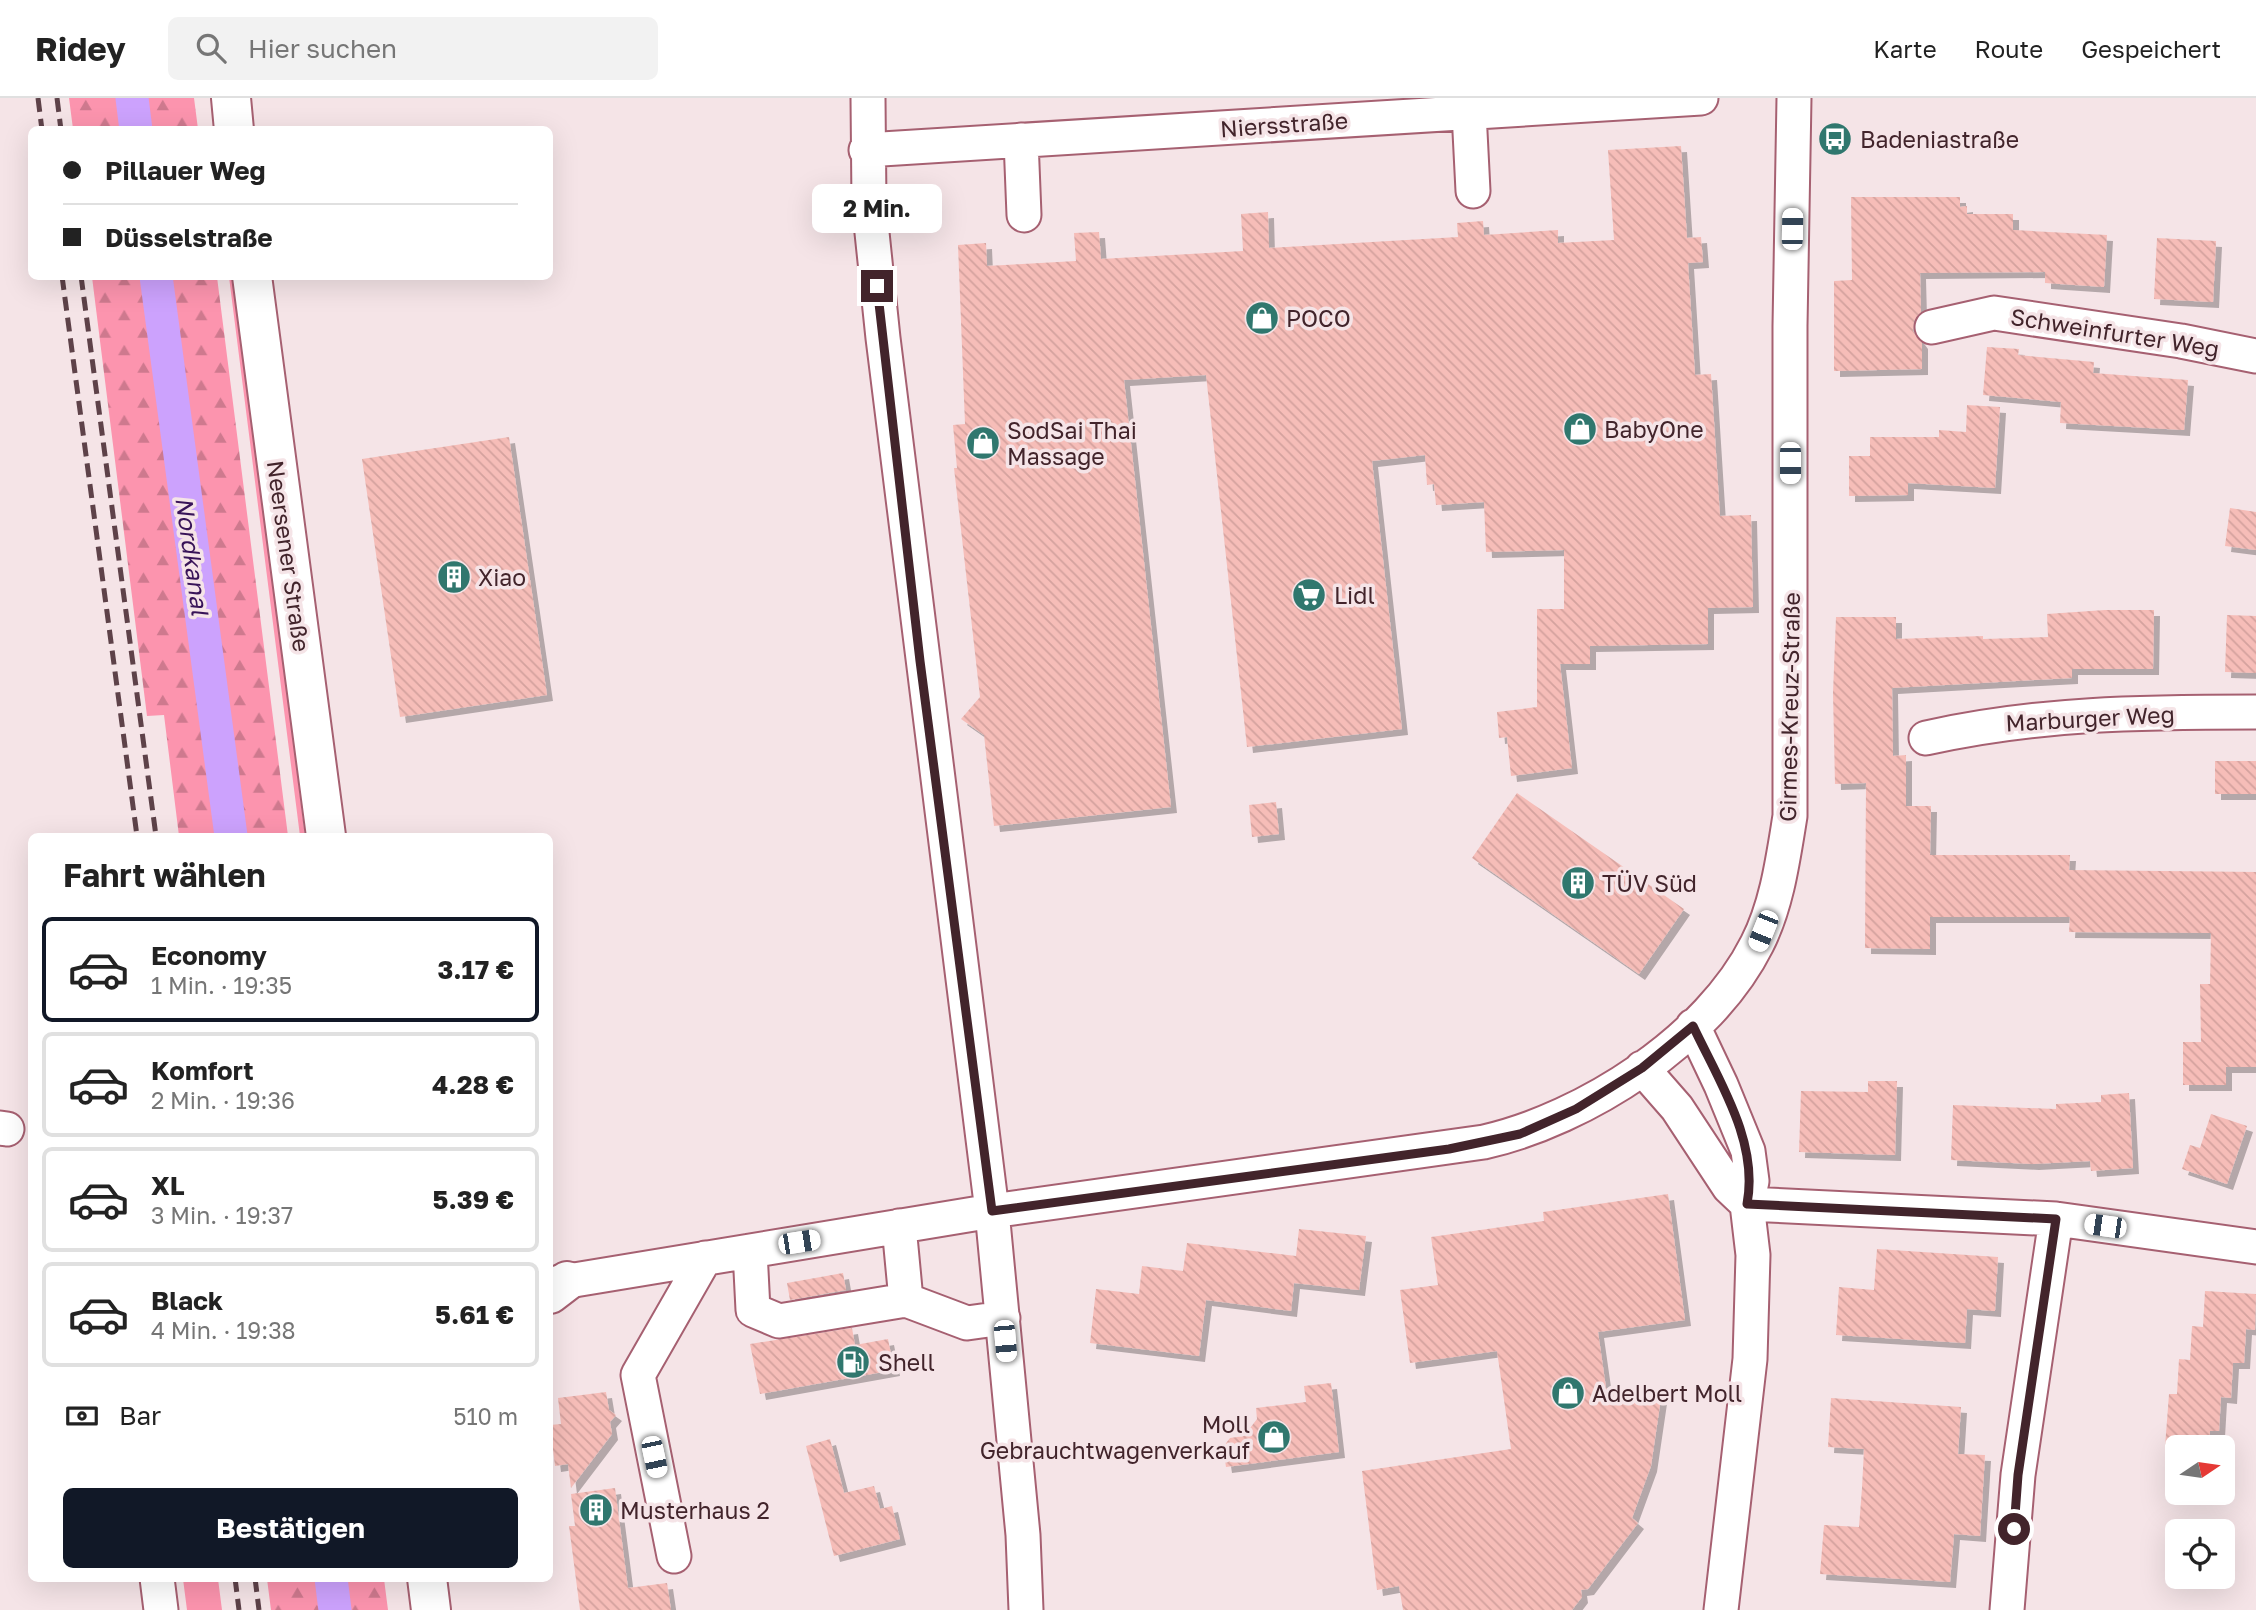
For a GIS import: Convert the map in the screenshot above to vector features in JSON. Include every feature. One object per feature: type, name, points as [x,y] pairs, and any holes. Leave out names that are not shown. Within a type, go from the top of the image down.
[{"type":"main road","points":[[231,98],[234,126]]},
{"type":"main road","name":"Neersener Straße","points":[[253,280],[326,833]]},
{"type":"main road","points":[[428,1582],[431,1610]]},
{"type":"street","points":[[868,98],[866,150],[880,312],[920,661],[992,1211],[1023,1535],[1026,1610]]},
{"type":"street","name":"Niersstraße","points":[[866,150],[1701,98]]},
{"type":"street","name":"Girmes-Kreuz-Straße","points":[[555,1286],[705,1258],[992,1211],[1484,1142],[1546,1124],[1610,1090],[1642,1068],[1693,1026],[1725,992],[1756,946],[1780,874],[1790,816],[1790,326],[1794,98]]},
{"type":"street","points":[[1469,112],[1473,191]]},
{"type":"street","points":[[1021,141],[1024,215]]},
{"type":"street","name":"Schweinfurter Weg","points":[[1932,327],[1994,313],[2181,341],[2256,356]]},
{"type":"street","name":"Marburger Weg","points":[[1926,738],[1981,725],[2051,716],[2256,712]]},
{"type":"street","points":[[1693,1026],[1748,1151],[1752,1181],[1747,1204],[1753,1255],[1754,1308],[1721,1610]]},
{"type":"street","points":[[1642,1068],[1683,1116],[1729,1187],[1747,1204],[2056,1219],[2255,1243]]},
{"type":"street","points":[[2007,1610],[2018,1475],[2056,1219]]},
{"type":"street","points":[[899,1226],[906,1300]]},
{"type":"street","points":[[750,1251],[753,1310],[779,1321],[906,1300],[967,1323],[1003,1318]]},
{"type":"street","points":[[674,1556],[638,1375],[705,1258]]},
{"type":"street","points":[[158,1582],[161,1610]]},
{"type":"green space","points":[[69,98],[194,98],[198,126],[73,126]]},
{"type":"green space","points":[[92,280],[217,280],[288,833],[179,833],[164,715],[147,716]]},
{"type":"green space","points":[[229,280],[235,280],[305,833],[300,833]]},
{"type":"green space","points":[[183,1582],[218,1582],[222,1610],[187,1610]]},
{"type":"green space","points":[[267,1582],[384,1582],[388,1610],[271,1610]]},
{"type":"building","points":[[1681,146],[1687,238],[1701,237],[1703,262],[1688,263],[1695,375],[1711,374],[1720,516],[1751,515],[1753,607],[1708,608],[1708,644],[1590,646],[1590,664],[1560,664],[1572,768],[1511,776],[1507,737],[1499,738],[1497,712],[1537,707],[1537,609],[1564,609],[1564,550],[1486,552],[1484,502],[1436,505],[1434,484],[1427,485],[1425,455],[1372,461],[1402,729],[1247,747],[1206,375],[1124,380],[1171,807],[994,826],[984,735],[961,719],[980,697],[954,468],[957,468],[953,425],[965,424],[958,245],[986,243],[987,266],[1076,261],[1074,233],[1099,232],[1101,259],[1243,251],[1241,214],[1268,212],[1269,248],[1458,237],[1457,223],[1483,221],[1484,235],[1558,230],[1558,243],[1614,240],[1608,150]]},
{"type":"building","points":[[1851,197],[1960,197],[1960,207],[1967,206],[1967,214],[2013,214],[2013,230],[2107,235],[2104,287],[2045,283],[2045,272],[1920,273],[1921,312],[1914,321],[1913,331],[1922,343],[1922,369],[1834,371],[1834,281],[1852,280]]},
{"type":"building","points":[[2157,238],[2216,241],[2213,302],[2154,299]]},
{"type":"building","points":[[1987,347],[2019,349],[2018,355],[2094,362],[2093,373],[2188,380],[2184,430],[2060,423],[2061,402],[1983,395]]},
{"type":"building","points":[[1967,405],[2000,407],[1995,488],[1908,483],[1908,495],[1849,496],[1849,456],[1870,456],[1870,437],[1939,437],[1939,430],[1966,432]]},
{"type":"building","name":"Xiao","points":[[509,437],[547,695],[400,717],[362,459]]},
{"type":"building","points":[[2230,508],[2256,512],[2256,550],[2225,546]]},
{"type":"building","points":[[2154,610],[2153,669],[2072,669],[2072,678],[1892,688],[1893,756],[1906,755],[1906,806],[1931,806],[1930,855],[2070,855],[2069,870],[2256,872],[2256,1067],[2226,1067],[2226,1085],[2183,1085],[2183,1042],[2201,1042],[2200,984],[2210,984],[2211,933],[2069,932],[2070,917],[1930,917],[1930,949],[1865,948],[1866,783],[1835,784],[1833,693],[1836,617],[1896,617],[1896,639],[1983,636],[1983,639],[2048,637],[2047,614]]},
{"type":"building","points":[[2227,615],[2256,616],[2256,673],[2225,672]]},
{"type":"building","points":[[2215,761],[2256,761],[2256,794],[2215,794]]},
{"type":"building","name":"TÜV Süd","points":[[1517,793],[1684,909],[1639,974],[1472,858]]},
{"type":"building","points":[[1276,802],[1279,834],[1252,837],[1249,805]]},
{"type":"building","points":[[1868,1081],[1897,1081],[1895,1155],[1799,1152],[1801,1091],[1868,1092]]},
{"type":"building","points":[[2129,1093],[2133,1168],[2091,1171],[2090,1161],[2033,1164],[1951,1160],[1953,1105],[2056,1109],[2056,1104],[2101,1102],[2101,1095]]},
{"type":"building","points":[[2211,1114],[2247,1126],[2227,1184],[2182,1169],[2190,1145],[2200,1148]]},
{"type":"building","name":"Adelbert Moll","points":[[1668,1194],[1685,1320],[1598,1332],[1606,1388],[1661,1398],[1651,1466],[1632,1518],[1638,1523],[1588,1589],[1581,1590],[1582,1597],[1572,1610],[1403,1610],[1399,1586],[1377,1590],[1362,1471],[1511,1449],[1497,1351],[1410,1363],[1400,1290],[1438,1285],[1431,1237],[1544,1221],[1543,1212]]},
{"type":"building","points":[[1299,1229],[1366,1236],[1359,1290],[1294,1283],[1291,1311],[1206,1300],[1199,1356],[1090,1343],[1096,1289],[1139,1294],[1142,1266],[1183,1271],[1187,1243],[1296,1256]]},
{"type":"building","points":[[1877,1249],[1998,1257],[1995,1311],[1967,1309],[1965,1343],[1836,1335],[1839,1287],[1874,1290]]},
{"type":"building","points":[[843,1273],[846,1290],[790,1300],[787,1283]]},
{"type":"building","points":[[2205,1291],[2256,1294],[2255,1330],[2246,1329],[2244,1363],[2233,1363],[2231,1398],[2221,1397],[2219,1431],[2210,1431],[2210,1435],[2166,1435],[2169,1394],[2177,1394],[2179,1359],[2190,1360],[2192,1326],[2203,1327]]},
{"type":"building","points":[[852,1328],[855,1345],[888,1339],[894,1370],[760,1394],[750,1344]]},
{"type":"building","points":[[1331,1383],[1339,1452],[1226,1467],[1223,1447],[1230,1438],[1244,1436],[1257,1419],[1256,1408],[1306,1402],[1304,1386]]},
{"type":"building","points":[[606,1392],[609,1410],[616,1415],[610,1422],[612,1434],[571,1488],[568,1464],[555,1466],[553,1425],[561,1424],[558,1398]]},
{"type":"building","points":[[1831,1398],[1961,1407],[1958,1454],[1985,1455],[1980,1536],[1954,1534],[1950,1582],[1820,1574],[1824,1525],[1859,1527],[1862,1488],[1864,1449],[1828,1447]]},
{"type":"building","points":[[830,1439],[844,1493],[874,1486],[880,1509],[892,1506],[900,1539],[834,1556],[806,1446]]},
{"type":"building","points":[[615,1488],[628,1588],[667,1583],[671,1610],[580,1610],[569,1526],[575,1526],[571,1494]]},
{"type":"waterway","name":"Nordkanal","points":[[132,98],[136,126]]},
{"type":"waterway","name":"Nordkanal","points":[[157,280],[231,833]]},
{"type":"waterway","name":"Nordkanal","points":[[332,1582],[335,1610]]},
{"type":"railway","points":[[38,98],[42,126]]},
{"type":"railway","points":[[57,98],[60,126]]},
{"type":"railway","points":[[63,280],[137,833]]},
{"type":"railway","points":[[82,280],[156,833]]},
{"type":"railway","points":[[236,1582],[239,1610]]},
{"type":"railway","points":[[256,1582],[259,1610]]},
{"type":"place","name":"Badeniastraße","points":[[1835,139]]},
{"type":"place","name":"POCO","points":[[1262,318]]},
{"type":"place","name":"BabyOne","points":[[1580,429]]},
{"type":"place","name":"SodSai Thai Massage","points":[[983,443]]},
{"type":"place","name":"Xiao","points":[[454,577]]},
{"type":"place","name":"Lidl","points":[[1309,595]]},
{"type":"place","name":"TÜV Süd","points":[[1578,883]]},
{"type":"place","name":"Shell","points":[[853,1362]]},
{"type":"place","name":"Adelbert Moll","points":[[1568,1393]]},
{"type":"place","name":"Moll Gebrauchtwagenverkauf","points":[[1274,1437]]},
{"type":"place","name":"Musterhaus 2","points":[[596,1510]]},
{"type":"route","points":[[877,286],[920,661],[992,1211],[1449,1149],[1520,1134],[1546,1124],[1610,1090],[1642,1068],[1693,1026],[1748,1151],[1752,1181],[1747,1204],[2056,1219],[2018,1475],[2014,1529]]}]
